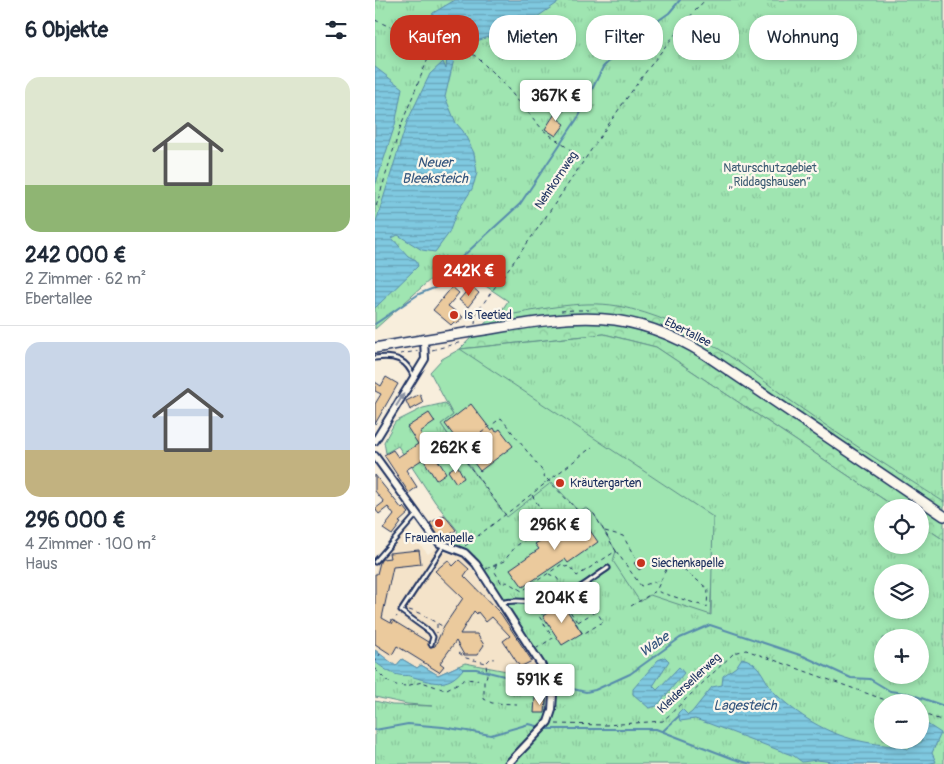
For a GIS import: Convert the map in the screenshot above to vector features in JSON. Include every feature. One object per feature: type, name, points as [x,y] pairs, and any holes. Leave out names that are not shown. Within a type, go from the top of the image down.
[{"type":"main road","name":"Ebertallee","points":[[375,348],[547,320],[588,317],[629,322],[668,334],[706,355],[944,516]]},
{"type":"street","points":[[375,441],[425,359],[424,340]]},
{"type":"street","points":[[375,457],[433,536]]},
{"type":"street","points":[[441,545],[459,550],[469,557],[481,571],[550,681],[553,706],[548,722],[539,734],[508,764]]},
{"type":"lane","points":[[375,358],[389,356],[398,358],[411,370],[414,378]]},
{"type":"lane","points":[[375,562],[417,514]]},
{"type":"lane","points":[[431,644],[433,637],[430,632],[401,611],[441,545]]},
{"type":"lane","points":[[501,603],[509,600],[542,602],[562,598],[608,568]]},
{"type":"path","name":"Nehrkornweg","points":[[476,331],[475,320],[479,308],[538,228],[584,159],[652,64],[705,0]]},
{"type":"path","points":[[375,20],[390,27]]},
{"type":"path","points":[[479,59],[503,83],[543,130],[560,140],[584,159]]},
{"type":"path","points":[[375,210],[401,124],[427,60]]},
{"type":"path","points":[[481,432],[501,418],[546,479],[550,480],[579,512]]},
{"type":"path","points":[[459,550],[592,447]]},
{"type":"path","points":[[461,455],[505,514]]},
{"type":"path","points":[[544,485],[546,479]]},
{"type":"path","points":[[532,495],[551,526]]},
{"type":"path","points":[[481,571],[504,561],[524,541],[586,508],[590,509],[616,551],[641,586],[661,580]]},
{"type":"path","points":[[605,531],[623,536],[637,561]]},
{"type":"path","points":[[496,565],[495,572],[502,584],[507,582],[522,591],[562,564],[565,567],[569,566],[577,576],[616,551]]},
{"type":"path","points":[[631,606],[656,591],[671,559],[708,589],[707,608],[656,591]]},
{"type":"path","points":[[548,574],[557,578],[568,595]]},
{"type":"path","points":[[582,586],[594,603],[598,610],[596,611],[603,622],[583,634],[566,605],[586,592]]},
{"type":"path","points":[[553,638],[539,616],[561,602],[562,598]]},
{"type":"path","points":[[570,610],[583,601],[588,607]]},
{"type":"path","points":[[575,607],[579,613],[594,603]]},
{"type":"path","points":[[393,624],[401,611],[419,612],[443,627]]},
{"type":"path","points":[[577,623],[596,611]]},
{"type":"path","points":[[532,651],[556,636]]},
{"type":"path","name":"Kleidersellerweg","points":[[548,722],[606,725],[663,721],[734,653],[746,650],[874,696]]},
{"type":"path","points":[[459,653],[465,658],[486,662],[491,658],[494,659]]},
{"type":"path","points":[[375,663],[380,654]]},
{"type":"path","points":[[486,662],[488,668],[484,681],[484,699],[492,702],[517,704]]},
{"type":"path","points":[[375,669],[387,681],[401,686],[422,682],[445,690],[466,679],[484,681]]},
{"type":"path","points":[[929,715],[944,721]]},
{"type":"shaded area","points":[[406,529],[428,554],[438,547],[445,552],[462,557],[467,562],[527,649],[543,678],[465,663],[438,675],[421,665],[417,669],[398,664],[393,666],[378,654],[375,650],[375,558]]},
{"type":"green space","name":"Naturschutzgebiet „Riddagshausen“","points":[[375,0],[944,0],[944,502],[834,431],[714,346],[669,322],[645,313],[618,306],[588,304],[497,317],[508,301],[450,262],[375,329]]},
{"type":"green space","points":[[611,261],[944,495],[944,540],[929,530],[929,499],[883,499],[656,347],[604,334],[460,349],[497,311],[592,293]]},
{"type":"green space","points":[[604,334],[882,499],[874,499],[874,554],[929,554],[929,530],[944,540],[928,629],[874,629],[874,635],[712,579],[710,615],[640,602],[560,596],[441,424],[453,415],[430,372],[442,359],[460,349]]},
{"type":"green space","points":[[604,334],[656,347],[883,499],[874,499],[874,554],[929,554],[929,530],[944,540],[944,764],[375,764],[375,701],[392,705],[433,706],[407,704],[375,697],[375,650],[394,666],[402,659],[417,668],[421,665],[438,675],[465,663],[543,678],[547,691],[546,711],[552,709],[552,674],[479,563],[471,554],[450,543],[449,540],[458,531],[435,502],[398,446],[386,453],[384,442],[395,422],[423,408],[445,403],[453,415],[441,424],[461,455],[507,517],[552,482],[579,512],[586,508],[594,514],[616,551],[613,561],[640,602],[650,595],[711,615],[713,517],[460,349]]},
{"type":"water","points":[[455,0],[562,0],[540,15],[489,15],[489,37],[479,40],[479,15],[432,15]]},
{"type":"water","name":"Neuer Bleeksteich","points":[[447,60],[454,60],[445,97],[456,123],[463,131],[474,153],[477,173],[472,189],[456,214],[449,233],[435,252],[422,250],[398,235],[392,238],[408,256],[416,260],[418,266],[375,308],[375,225],[407,122],[430,74],[443,62],[446,69]]},
{"type":"water","points":[[375,67],[402,88],[395,125],[375,186]]},
{"type":"water","points":[[375,650],[396,666],[402,659],[417,668],[421,665],[438,675],[458,666],[463,669],[451,680],[438,683],[432,682],[386,670],[375,662]]},
{"type":"water","points":[[665,657],[669,661],[653,686],[657,690],[679,667],[684,673],[657,706],[649,708],[633,694],[633,689],[658,660]]},
{"type":"water","name":"Lagesteich","points":[[742,658],[752,662],[778,696],[797,712],[829,731],[874,744],[874,749],[929,749],[929,725],[941,733],[932,753],[936,762],[926,764],[847,764],[817,760],[802,762],[794,756],[710,724],[695,719],[680,721],[678,713],[682,709],[688,715],[692,712],[712,687],[722,685],[723,676],[736,667]]},
{"type":"building","points":[[556,105],[564,110],[558,119],[565,124],[556,136],[545,129],[556,112],[553,110]]},
{"type":"building","points":[[471,286],[479,293],[468,307],[459,300]]},
{"type":"building","points":[[452,287],[459,293],[448,306],[463,317],[457,324],[454,322],[451,325],[433,310]]},
{"type":"building","points":[[386,377],[398,384],[375,424],[375,404],[381,394],[375,391],[375,382],[381,386]]},
{"type":"building","points":[[420,394],[423,403],[410,410],[406,401]]},
{"type":"building","points":[[471,404],[491,430],[494,428],[496,432],[500,429],[513,446],[480,471],[445,424]]},
{"type":"building","points":[[429,413],[435,422],[420,432],[446,473],[436,480],[423,459],[406,470],[417,487],[409,493],[384,455],[393,450],[398,457],[418,444],[407,427]]},
{"type":"building","points":[[457,465],[464,478],[456,483],[448,471]]},
{"type":"building","points":[[375,475],[402,509],[404,507],[409,513],[399,522],[401,523],[392,535],[383,529],[394,515],[388,507],[379,514],[375,509],[384,502],[375,491]]},
{"type":"building","points":[[444,515],[456,530],[444,540],[437,538],[437,534],[430,523]]},
{"type":"building","points":[[580,516],[598,542],[568,563],[565,559],[523,587],[510,569],[539,549],[535,544]]},
{"type":"building","points":[[419,550],[421,564],[393,567],[382,618],[391,623],[392,620],[428,642],[430,647],[435,646],[444,626],[463,598],[435,571],[448,560],[453,566],[459,560],[469,569],[464,576],[501,614],[532,661],[520,667],[503,641],[510,636],[492,617],[486,622],[478,612],[477,614],[474,611],[460,634],[477,634],[484,645],[477,655],[464,655],[456,641],[440,663],[444,666],[439,672],[397,646],[392,655],[375,644],[375,574],[377,574],[380,562],[382,559],[390,558],[389,553]]},
{"type":"building","name":"Siechenkapelle","points":[[643,557],[647,564],[639,570],[634,563]]},
{"type":"building","points":[[562,603],[582,633],[562,645],[543,616]]},
{"type":"building","points":[[535,698],[546,698],[545,713],[534,713]]},
{"type":"waterway","points":[[375,324],[419,294],[439,286],[450,268],[520,204],[579,116],[603,67],[635,37],[669,13],[680,0]]},
{"type":"waterway","name":"Wabe","points":[[551,684],[586,692],[595,690],[630,674],[680,638],[710,625],[803,656],[851,678],[870,679],[890,691],[910,694],[944,706]]},
{"type":"waterway","name":"Wabe","points":[[463,669],[476,669],[516,679],[546,683]]},
{"type":"waterway","points":[[663,731],[679,716]]},
{"type":"waterway","points":[[375,730],[408,724],[443,727],[491,735],[529,724],[541,727]]},
{"type":"waterway","points":[[545,729],[656,729],[751,764]]},
{"type":"place","name":"Is Teetied","points":[[454,315]]},
{"type":"place","name":"Kräutergarten","points":[[560,483]]},
{"type":"place","name":"Frauenkapelle","points":[[439,523]]},
{"type":"place","name":"Siechenkapelle","points":[[641,563]]}]
